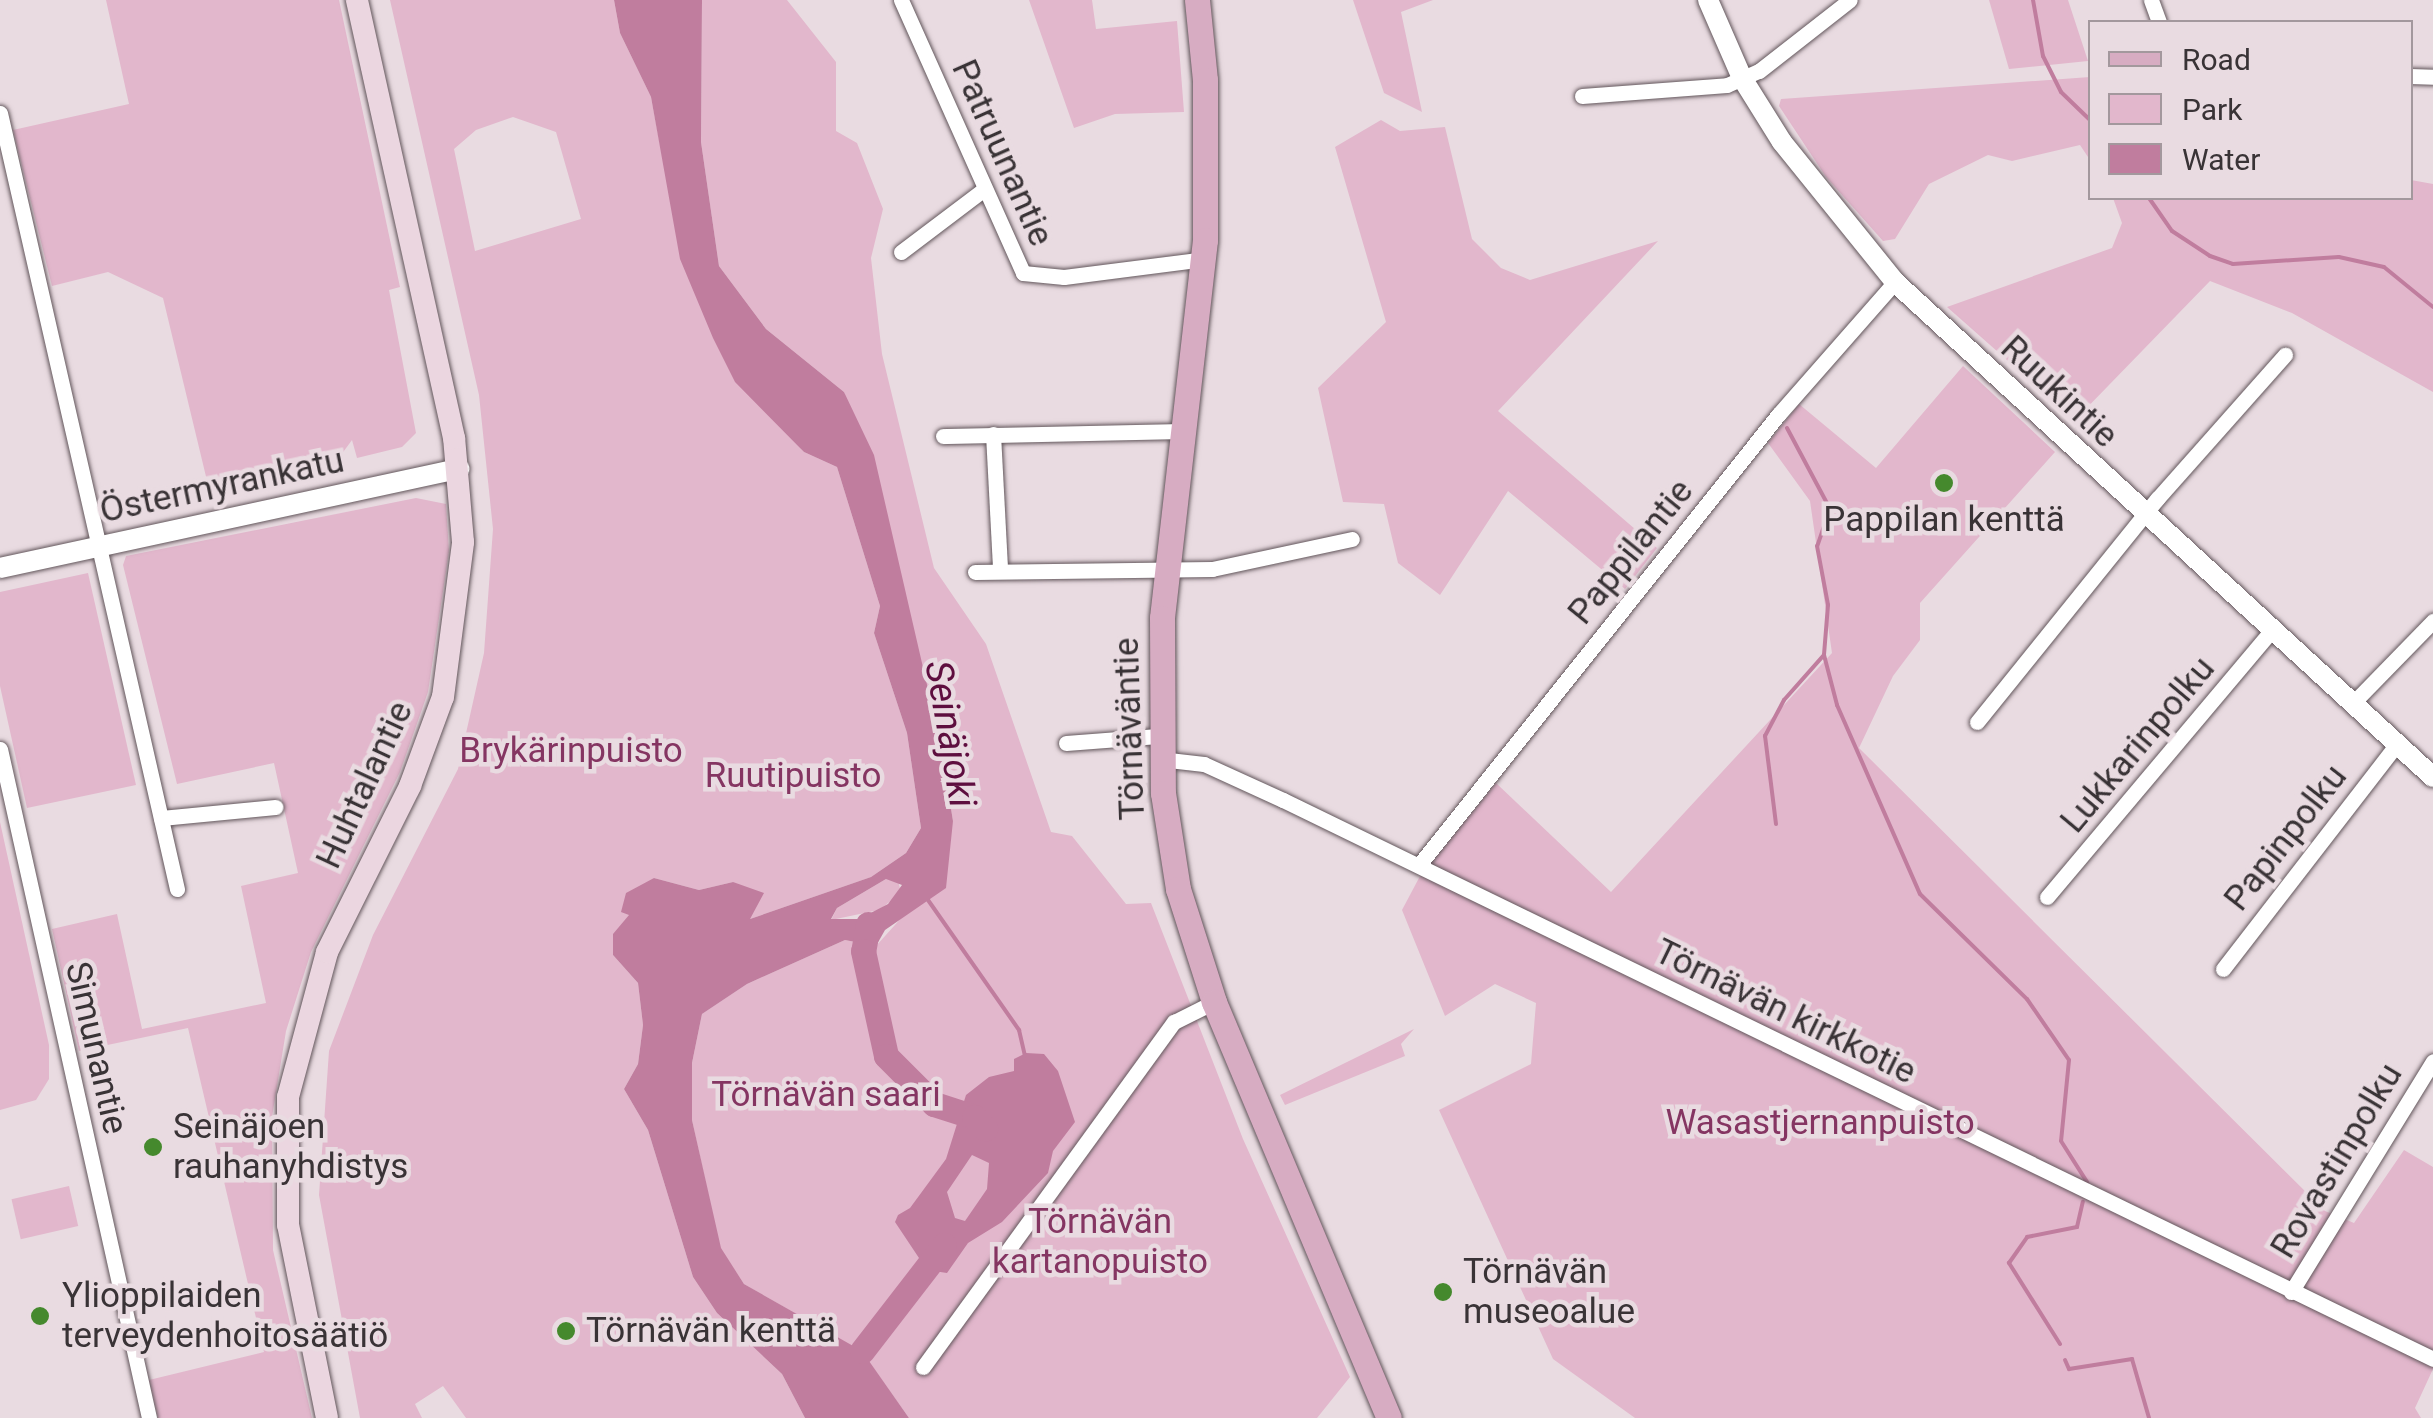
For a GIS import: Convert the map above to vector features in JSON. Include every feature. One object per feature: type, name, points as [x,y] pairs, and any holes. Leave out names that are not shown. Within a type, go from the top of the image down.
[{"type":"main road","name":"Huhtalantie","points":[[328,1418],[288,1224],[288,1097],[327,952],[410,786],[443,697],[460,602],[459,469],[357,0]]},
{"type":"main road","name":"Törnäväntie","points":[[1197,0],[1205,80],[1204,260],[1188,432],[1166,570],[1159,748],[1178,889],[1214,1002],[1389,1418]]},
{"type":"street","name":"Patruunantie","points":[[900,0],[1012,259],[1036,278],[1204,260]]},
{"type":"street","name":"Ruukintie","points":[[1708,0],[1742,78],[1782,142],[1896,282],[2433,777]]},
{"type":"street","points":[[1582,96],[1718,88],[1742,78],[1850,0]]},
{"type":"street","points":[[0,113],[177,889]]},
{"type":"street","points":[[901,252],[983,190]]},
{"type":"street","name":"Pappilantie","points":[[1419,866],[1778,415],[1896,282]]},
{"type":"street","points":[[1977,722],[2146,515],[2286,355]]},
{"type":"street","points":[[943,436],[1188,432]]},
{"type":"street","points":[[993,434],[1000,568]]},
{"type":"street","name":"Östermyrankatu","points":[[0,568],[459,469]]},
{"type":"street","points":[[975,572],[1000,568],[1212,569],[1352,539]]},
{"type":"street","points":[[2352,703],[2433,621]]},
{"type":"street","name":"Lukkarinpolku","points":[[2048,896],[2272,630]]},
{"type":"street","name":"Törnävän kirkkotie","points":[[1066,743],[1159,748],[1204,764],[2433,1359]]},
{"type":"street","name":"Papinpolku","points":[[2222,969],[2397,744]]},
{"type":"street","name":"Simunantie","points":[[0,749],[149,1418]]},
{"type":"street","points":[[161,818],[275,807]]},
{"type":"street","points":[[923,1367],[1174,1022],[1214,1002]]},
{"type":"street","name":"Rovastinpolku","points":[[2292,1292],[2433,1061]]},
{"type":"green space","points":[[106,0],[339,0],[400,287],[389,290],[416,433],[402,447],[357,458],[352,440],[341,455],[209,489],[163,298],[108,272],[52,286],[13,130],[129,104]]},
{"type":"green space","points":[[390,0],[614,0],[620,33],[651,97],[660,145],[778,422],[804,452],[837,467],[880,606],[874,633],[907,733],[921,828],[906,853],[871,877],[750,919],[733,882],[699,890],[654,878],[613,955],[638,983],[643,1025],[638,1064],[624,1089],[648,1130],[693,1277],[717,1313],[782,1374],[805,1418],[466,1418],[443,1386],[415,1404],[422,1418],[360,1418],[319,1195],[329,1051],[373,935],[458,769],[484,653],[493,529],[479,395]],"holes":[[[513,117],[556,132],[581,219],[475,251],[454,149],[476,130]]]},
{"type":"green space","points":[[702,0],[787,0],[836,62],[836,131],[857,143],[883,209],[871,258],[882,354],[934,568],[986,644],[1051,832],[1072,836],[1126,904],[1151,903],[1243,1139],[1350,1377],[1317,1418],[909,1418],[862,1352],[744,1284],[720,1248],[692,1120],[692,1063],[702,1014],[747,984],[845,940],[876,946],[903,916],[953,821],[940,741],[844,392],[766,329],[719,266],[701,142]]},
{"type":"green space","points":[[1029,0],[1092,0],[1096,29],[1177,21],[1184,112],[1115,114],[1074,128]]},
{"type":"green space","points":[[1353,0],[1433,0],[1401,12],[1422,112],[1384,93]]},
{"type":"green space","points":[[1989,0],[2068,0],[2088,61],[2009,69]]},
{"type":"green space","points":[[2088,77],[2088,157],[2080,145],[2012,161],[1988,155],[1929,184],[1895,239],[1883,241],[1826,177],[1779,106],[1781,99]]},
{"type":"green space","points":[[1381,120],[1400,131],[1445,127],[1472,239],[1501,268],[1530,280],[1658,241],[1498,411],[1657,548],[1625,589],[1508,491],[1440,595],[1398,563],[1384,504],[1343,502],[1318,388],[1386,322],[1335,147]]},
{"type":"green space","points":[[2413,180],[2433,184],[2433,392],[2292,313],[2210,281],[2075,420],[1947,307],[2112,248],[2122,223],[2114,200],[2413,200]]},
{"type":"green space","name":"Wasastjernanpuisto","points":[[1963,366],[2055,452],[1920,603],[1920,640],[1893,676],[1859,748],[2325,1211],[2354,1223],[2404,1150],[2433,1167],[2433,1369],[2415,1408],[2421,1418],[1635,1418],[1553,1359],[1439,1110],[1531,1064],[1536,1003],[1495,984],[1445,1016],[1402,910],[1419,878],[1496,783],[1611,892],[1832,653],[1810,501],[1768,443],[1799,404],[1876,468]]},
{"type":"green space","points":[[416,498],[446,504],[449,551],[428,692],[400,772],[311,952],[286,1031],[272,1117],[273,1250],[312,1418],[158,1418],[149,1380],[264,1352],[188,1028],[79,1051],[52,929],[117,914],[142,1029],[266,1003],[241,886],[298,873],[274,763],[177,784],[123,565],[126,556]]},
{"type":"green space","points":[[88,573],[136,785],[27,808],[0,686],[0,592]]},
{"type":"green space","points":[[0,822],[49,1045],[49,1079],[36,1100],[0,1110]]},
{"type":"green space","points":[[886,879],[898,880],[901,893],[879,910],[831,920],[837,908]]},
{"type":"green space","points":[[1414,1029],[1401,1044],[1405,1056],[1285,1105],[1280,1095]]},
{"type":"green space","points":[[69,1186],[78,1226],[21,1239],[12,1199]]},
{"type":"water","points":[[614,0],[702,0],[701,142],[719,266],[766,329],[844,392],[874,455],[940,741],[953,821],[946,888],[885,930],[876,946],[845,940],[747,984],[702,1014],[692,1063],[692,1120],[721,1248],[744,1284],[862,1351],[909,1418],[805,1418],[782,1374],[717,1313],[693,1277],[648,1130],[624,1089],[638,1064],[643,1025],[638,983],[613,955],[613,934],[629,915],[621,912],[626,893],[654,878],[699,890],[733,882],[764,893],[750,919],[871,877],[906,853],[921,828],[907,733],[874,633],[880,606],[837,467],[804,452],[735,382],[713,338],[680,259],[651,97],[620,33]],"holes":[[[886,879],[902,885],[888,904],[859,919],[831,919],[837,908]]]},
{"type":"water","points":[[1026,1053],[1044,1054],[1058,1071],[1075,1122],[1053,1151],[1048,1173],[1002,1222],[968,1243],[947,1273],[927,1270],[895,1222],[946,1159],[966,1095],[989,1077],[1014,1071],[1014,1059]],"holes":[[[972,1155],[989,1163],[987,1189],[965,1221],[955,1218],[947,1192]]]},
{"type":"waterway","points":[[2033,0],[2043,56],[2061,92],[2088,118]]},
{"type":"waterway","points":[[2150,200],[2172,231],[2210,256],[2233,264],[2339,257],[2384,267],[2433,307]]},
{"type":"waterway","points":[[1787,428],[1830,509],[1817,546],[1828,605],[1824,655],[1837,705],[1920,894],[2027,999],[2069,1060],[2061,1141],[2087,1182]]},
{"type":"waterway","points":[[1776,824],[1765,736],[1784,700],[1824,655]]},
{"type":"waterway","points":[[928,900],[1019,1030],[1025,1055]]},
{"type":"waterway","points":[[868,924],[863,951],[886,1056],[934,1104],[974,1117],[985,1128]]},
{"type":"waterway","points":[[2060,1344],[2009,1263],[2027,1237],[2077,1227],[2083,1202]]},
{"type":"waterway","points":[[862,1351],[944,1245]]},
{"type":"waterway","points":[[2065,1360],[2069,1369],[2132,1359],[2149,1418]]},
{"type":"place","name":"Pappilan kenttä","points":[[1944,483]]},
{"type":"place","name":"Seinäjoen rauhanyhdistys","points":[[153,1147]]},
{"type":"place","name":"Törnävän museoalue","points":[[1443,1292]]},
{"type":"place","name":"Ylioppilaiden terveydenhoitosäätiö","points":[[40,1316]]},
{"type":"place","name":"Törnävän kenttä","points":[[566,1331]]},
{"type":"water label","name":"Seinäjoki","points":[[950,734]]},
{"type":"park label","name":"Brykärinpuisto","points":[[571,751]]},
{"type":"park label","name":"Ruutipuisto","points":[[793,776]]},
{"type":"park label","name":"Törnävän saari","points":[[826,1095]]},
{"type":"park label","name":"Törnävän kartanopuisto","points":[[1100,1242]]}]
